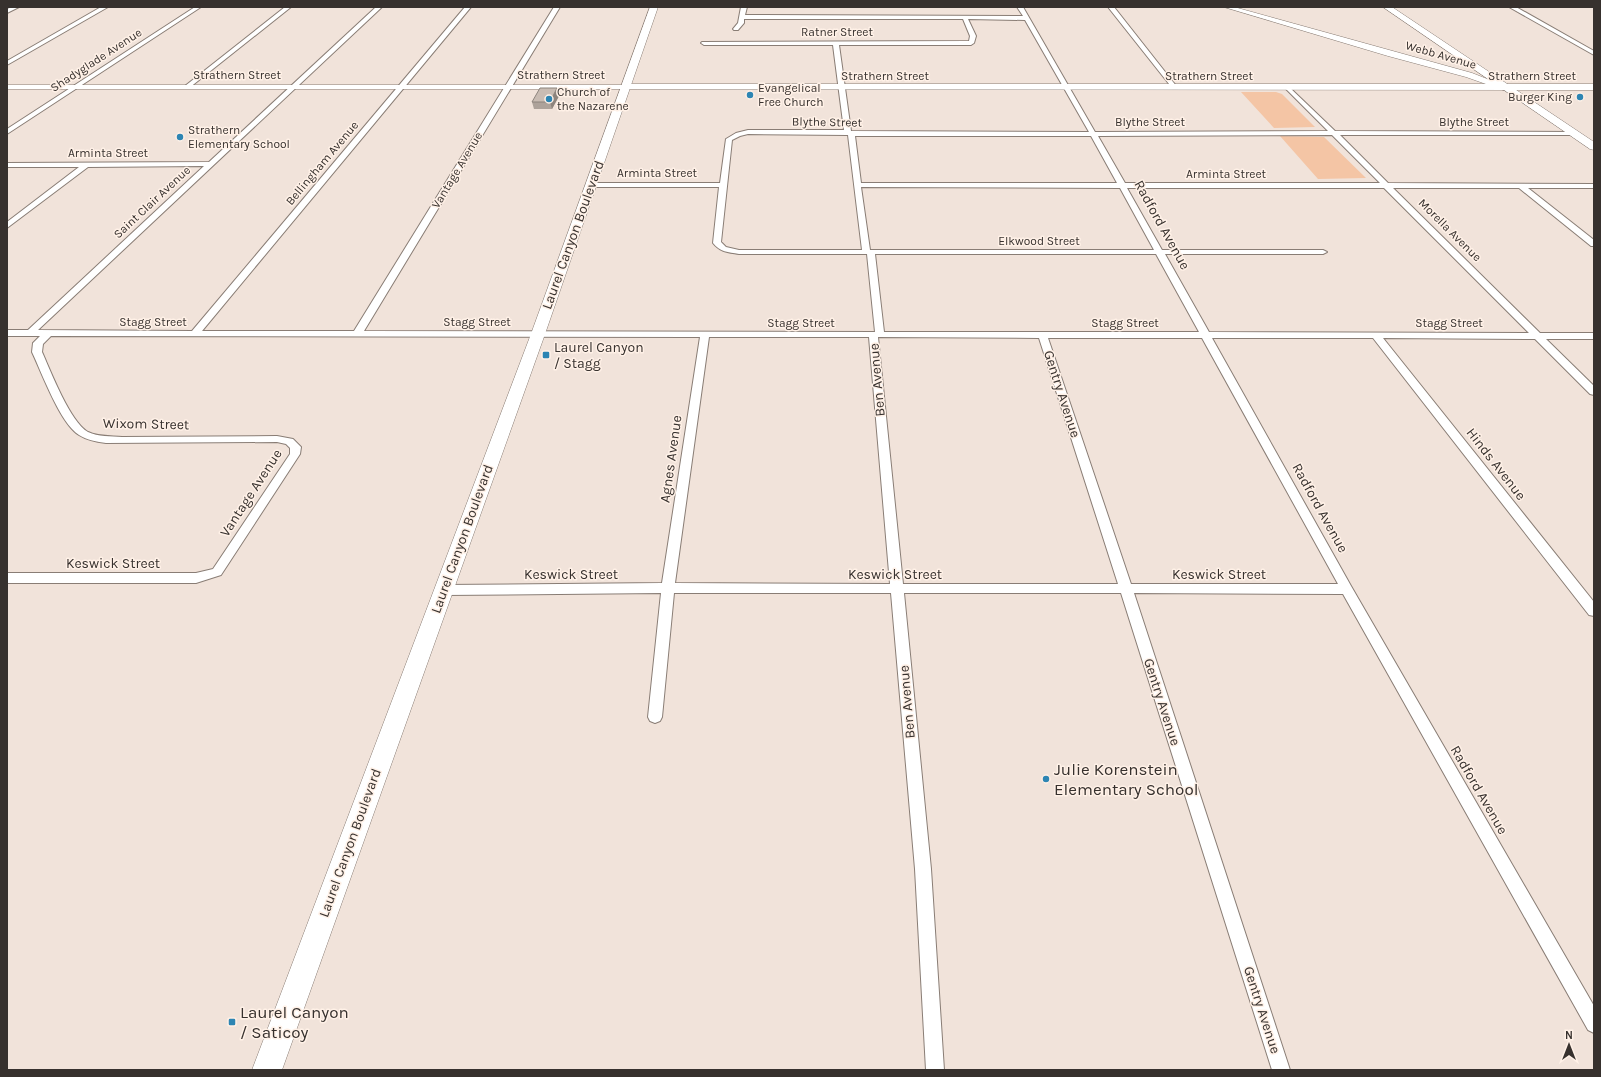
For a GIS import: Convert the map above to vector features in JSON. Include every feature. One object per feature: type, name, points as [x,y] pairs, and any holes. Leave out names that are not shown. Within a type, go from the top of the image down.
[{"type":"main road","name":"Laurel Canyon Boulevard","points":[[267,1070],[538,334],[654,7]]},
{"type":"main road","points":[[1387,7],[1594,147]]},
{"type":"main road","points":[[1462,78],[1467,82],[1462,88]]},
{"type":"main road","name":"Strathern Street","points":[[625,87],[1594,88]]},
{"type":"street","points":[[7,12],[16,7]]},
{"type":"street","points":[[7,63],[105,7]]},
{"type":"street","name":"Shadyglade Avenue","points":[[7,132],[198,7]]},
{"type":"street","points":[[187,87],[288,7]]},
{"type":"street","name":"Saint Clair Avenue","points":[[30,333],[379,7]]},
{"type":"street","name":"Bellingham Avenue","points":[[194,334],[468,7]]},
{"type":"street","name":"Vantage Avenue","points":[[357,334],[557,7]]},
{"type":"street","points":[[736,29],[743,18],[744,7]]},
{"type":"street","name":"Radford Avenue","points":[[1020,7],[1160,253],[1347,589],[1594,1024]]},
{"type":"street","points":[[1112,7],[1175,88]]},
{"type":"street","name":"Webb Avenue","points":[[1227,7],[1438,66],[1506,88]]},
{"type":"street","points":[[1512,7],[1594,53]]},
{"type":"street","points":[[743,18],[859,15],[941,15],[964,18],[1026,18]]},
{"type":"street","name":"Ratner Street","points":[[704,43],[971,43],[973,36],[964,18]]},
{"type":"street","name":"Ben Avenue","points":[[836,43],[868,252],[923,869],[935,1070]]},
{"type":"street","name":"Webb Avenue","points":[[1391,54],[1393,57],[1462,78],[1506,88]]},
{"type":"street","points":[[1438,66],[1458,67],[1469,62]]},
{"type":"street","name":"Strathern Street","points":[[7,87],[625,87]]},
{"type":"street","name":"Morella Avenue","points":[[1288,88],[1594,392]]},
{"type":"street","name":"Blythe Street","points":[[723,185],[730,139],[738,134],[748,132],[1573,133]]},
{"type":"street","name":"Arminta Street","points":[[7,165],[210,164]]},
{"type":"street","points":[[7,226],[86,165]]},
{"type":"street","name":"Arminta Street","points":[[590,185],[723,185]]},
{"type":"street","name":"Elkwood Street","points":[[723,185],[717,243],[723,249],[731,251],[1160,253],[1323,252]]},
{"type":"street","name":"Arminta Street","points":[[857,185],[1594,186]]},
{"type":"street","points":[[1521,186],[1594,244]]},
{"type":"street","name":"Stagg Street","points":[[7,333],[1594,336]]},
{"type":"street","name":"Wixom Street","points":[[48,334],[38,343],[37,352],[71,421],[80,432],[96,438],[122,440],[277,439]]},
{"type":"street","name":"Agnes Avenue","points":[[655,717],[668,588],[705,334]]},
{"type":"street","name":"Gentry Avenue","points":[[1042,334],[1126,588],[1281,1070]]},
{"type":"street","name":"Hinds Avenue","points":[[1375,335],[1594,611]]},
{"type":"street","name":"Vantage Avenue","points":[[217,572],[295,454],[296,447],[289,441],[277,439]]},
{"type":"street","name":"Keswick Street","points":[[7,578],[196,578],[217,572]]},
{"type":"street","name":"Keswick Street","points":[[443,590],[668,588],[897,590],[1126,588],[1347,589]]},
{"type":"shaded area","points":[[1241,92],[1276,92],[1282,94],[1315,127],[1274,128]]},
{"type":"shaded area","points":[[1280,136],[1324,137],[1366,178],[1318,179]]},
{"type":"building","points":[[540,88],[557,88],[550,102],[532,102]]},
{"type":"place","name":"Evangelical Free Church","points":[[750,95]]},
{"type":"place","name":"Burger King","points":[[1580,97]]},
{"type":"place","name":"Church of the Nazarene","points":[[549,99]]},
{"type":"place","name":"Strathern Elementary School","points":[[180,137]]},
{"type":"place","name":"Laurel Canyon / Stagg","points":[[546,355]]},
{"type":"place","name":"Julie Korenstein Elementary School","points":[[1046,779]]},
{"type":"place","name":"Laurel Canyon / Saticoy","points":[[232,1022]]}]
